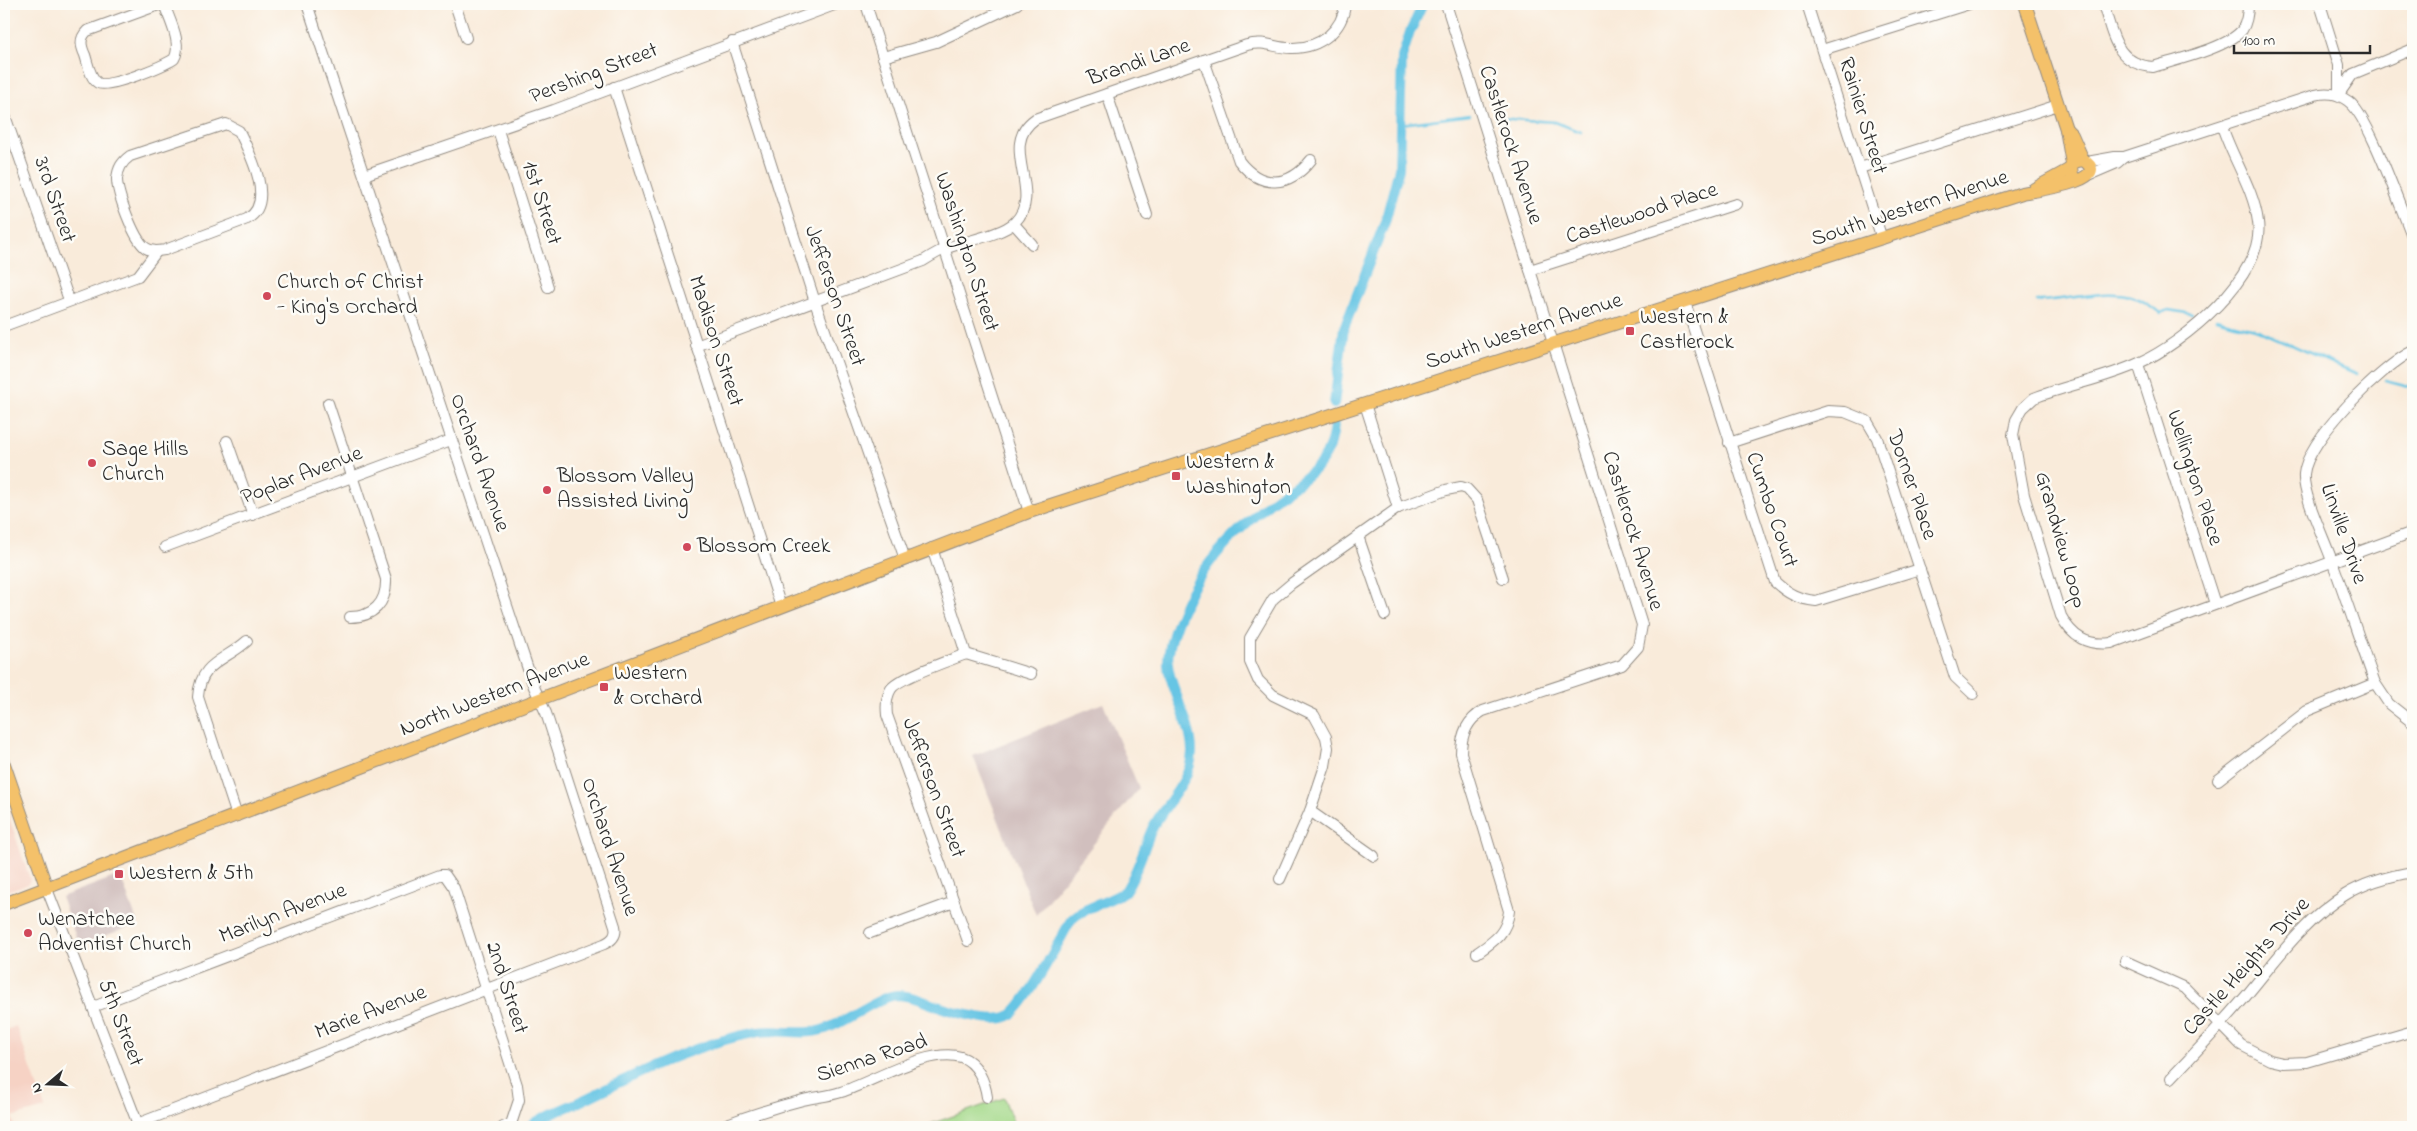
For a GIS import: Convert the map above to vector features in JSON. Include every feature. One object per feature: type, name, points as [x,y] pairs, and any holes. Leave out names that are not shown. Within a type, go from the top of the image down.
[{"type":"main road","points":[[2025,4],[2079,169]]},
{"type":"main road","name":"South Western Avenue","points":[[1029,512],[2032,190],[2044,190],[2079,169]]},
{"type":"main road","name":"North Western Avenue","points":[[4,904],[1029,512]]},
{"type":"main road","name":"5th Street","points":[[4,764],[47,889]]},
{"type":"street","points":[[162,4],[175,38],[177,50],[174,59],[108,84],[96,82],[82,47],[83,35],[87,31],[162,4]]},
{"type":"street","name":"Orchard Avenue","points":[[307,4],[451,440],[582,824],[616,934]]},
{"type":"street","points":[[455,4],[466,38]]},
{"type":"street","name":"Pershing Street","points":[[364,175],[498,130],[837,4]]},
{"type":"street","name":"Washington Street","points":[[866,4],[1029,512]]},
{"type":"street","points":[[883,57],[936,42],[1017,4]]},
{"type":"street","name":"Brandi Lane","points":[[1014,224],[1021,214],[1027,191],[1019,161],[1019,149],[1027,127],[1045,115],[1257,42],[1296,48],[1323,40],[1339,25],[1346,4]]},
{"type":"street","name":"Castlerock Avenue","points":[[1446,4],[1642,625],[1642,637],[1638,648],[1622,665],[1483,711],[1466,725],[1461,743],[1461,753],[1509,911],[1505,930],[1500,937],[1477,953]]},
{"type":"street","name":"Rainier Street","points":[[1807,4],[1882,239]]},
{"type":"street","points":[[1822,50],[1969,4]]},
{"type":"street","points":[[2104,4],[2119,50],[2129,62],[2153,67],[2218,45],[2236,36],[2246,23],[2248,4]]},
{"type":"street","points":[[2320,4],[2339,66],[2339,95]]},
{"type":"street","name":"Jefferson Street","points":[[732,42],[815,302],[905,559]]},
{"type":"street","points":[[2339,95],[2353,74],[2413,49]]},
{"type":"street","points":[[1204,60],[1239,161],[1246,170],[1255,177],[1266,181],[1282,181],[1300,174],[1311,160]]},
{"type":"street","name":"Madison Street","points":[[614,87],[781,607]]},
{"type":"street","name":"South Western Avenue","points":[[2079,169],[2118,163],[2124,157],[2315,95],[2324,93],[2339,95]]},
{"type":"street","points":[[1107,94],[1147,215]]},
{"type":"street","points":[[2339,95],[2352,104],[2365,122],[2413,238]]},
{"type":"street","points":[[1860,168],[2058,105]]},
{"type":"street","name":"3rd Street","points":[[4,112],[69,300]]},
{"type":"street","points":[[4,326],[69,300],[138,276],[157,251],[247,219],[256,212],[260,202],[260,184],[244,140],[234,126],[226,124],[217,126],[130,156],[123,162],[118,172],[118,188],[136,238],[146,248],[157,251]]},
{"type":"street","name":"Grandview Loop","points":[[2222,126],[2254,206],[2258,222],[2258,237],[2254,252],[2244,272],[2199,323],[2160,352],[2138,364],[2034,398],[2023,408],[2016,420],[2013,435],[2024,494],[2061,616],[2067,627],[2086,642],[2098,645],[2111,644],[2413,532]]},
{"type":"street","name":"1st Street","points":[[498,130],[548,287]]},
{"type":"street","name":"Castlewood Place","points":[[1530,270],[1736,204]]},
{"type":"street","points":[[696,346],[923,261],[945,248],[1014,224],[1032,244]]},
{"type":"street","name":"Cumbo Court","points":[[1684,302],[1775,582],[1786,593],[1800,599],[1816,601],[1920,570]]},
{"type":"street","name":"Linville Drive","points":[[2413,351],[2384,370],[2364,389],[2313,448],[2305,465],[2303,476],[2375,683],[2389,704],[2413,723]]},
{"type":"street","name":"Wellington Place","points":[[2138,364],[2215,604]]},
{"type":"street","points":[[328,403],[384,573],[386,586],[380,604],[368,615],[350,617]]},
{"type":"street","points":[[1365,404],[1398,508]]},
{"type":"street","name":"Dorner Place","points":[[1729,443],[1828,411],[1845,412],[1867,421],[1877,438],[1955,677],[1973,694]]},
{"type":"street","name":"Poplar Avenue","points":[[165,547],[451,440]]},
{"type":"street","points":[[227,441],[253,515]]},
{"type":"street","points":[[1280,879],[1310,811],[1327,757],[1328,748],[1326,737],[1314,715],[1273,695],[1264,688],[1253,671],[1250,662],[1250,638],[1273,600],[1292,583],[1398,508],[1446,490],[1461,487],[1467,489],[1477,500],[1503,578]]},
{"type":"street","points":[[1358,536],[1385,615]]},
{"type":"street","points":[[932,548],[966,654],[1031,674]]},
{"type":"street","points":[[237,816],[198,697],[200,682],[208,668],[236,651],[247,641]]},
{"type":"street","name":"Jefferson Street","points":[[966,654],[897,682],[888,696],[886,707],[887,716],[968,941]]},
{"type":"street","points":[[2218,780],[2307,711],[2375,683]]},
{"type":"street","points":[[1310,811],[1374,856]]},
{"type":"street","name":"Castle Heights Drive","points":[[2172,1078],[2221,1025],[2306,926],[2329,906],[2345,894],[2376,880],[2413,872]]},
{"type":"street","name":"Marilyn Avenue","points":[[93,1007],[440,875],[447,876],[454,888]]},
{"type":"street","name":"2nd Street","points":[[454,888],[514,1071],[519,1100],[510,1126]]},
{"type":"street","name":"5th Street","points":[[47,889],[138,1126]]},
{"type":"street","points":[[870,933],[954,902]]},
{"type":"street","name":"Marie Avenue","points":[[138,1126],[604,944],[616,934]]},
{"type":"street","points":[[2125,961],[2185,988],[2241,1045],[2270,1060],[2294,1063],[2307,1062],[2413,1030]]},
{"type":"street","name":"Sienna Road","points":[[719,1127],[750,1115],[839,1093],[930,1057],[946,1055],[962,1057],[972,1064],[984,1082],[986,1097]]},
{"type":"shaded area","points":[[1103,703],[1139,788],[1036,915],[973,756]]},
{"type":"shaded area","points":[[4,803],[30,879],[28,884],[4,892]]},
{"type":"shaded area","points":[[120,875],[138,924],[79,945],[61,897]]},
{"type":"shaded area","points":[[16,1026],[45,1108],[12,1117],[15,1127],[4,1127],[4,1031]]},
{"type":"green space","points":[[1004,1098],[1015,1127],[922,1127]]},
{"type":"waterway","points":[[1334,404],[1344,328],[1385,222],[1399,169],[1402,57],[1410,32],[1423,4]]},
{"type":"waterway","points":[[1401,124],[1470,115]]},
{"type":"waterway","points":[[1497,118],[1555,122],[1581,132]]},
{"type":"waterway","points":[[2037,301],[2120,294],[2138,299],[2160,313],[2169,310],[2192,314]]},
{"type":"waterway","points":[[2216,319],[2258,330],[2357,374]]},
{"type":"waterway","points":[[2385,380],[2413,387]]},
{"type":"waterway","points":[[529,1127],[548,1115],[668,1060],[712,1043],[758,1032],[814,1032],[822,1030],[841,1022],[880,1000],[897,995],[908,996],[953,1011],[982,1018],[1007,1017],[1014,1011],[1032,988],[1071,920],[1090,907],[1125,891],[1130,884],[1157,819],[1187,773],[1191,763],[1191,740],[1171,680],[1168,655],[1173,634],[1191,591],[1211,561],[1238,531],[1267,505],[1312,472],[1321,462],[1328,451],[1334,421]]},
{"type":"place","name":"Church of Christ - King's Orchard","points":[[267,296]]},
{"type":"place","name":"Western & Castlerock","points":[[1630,331]]},
{"type":"place","name":"Sage Hills Church","points":[[92,463]]},
{"type":"place","name":"Western & Washington","points":[[1176,476]]},
{"type":"place","name":"Blossom Valley Assisted Living","points":[[547,490]]},
{"type":"place","name":"Blossom Creek","points":[[687,547]]},
{"type":"place","name":"Western & Orchard","points":[[604,687]]},
{"type":"place","name":"Western & 5th","points":[[119,874]]},
{"type":"place","name":"Wenatchee Adventist Church","points":[[28,933]]}]
